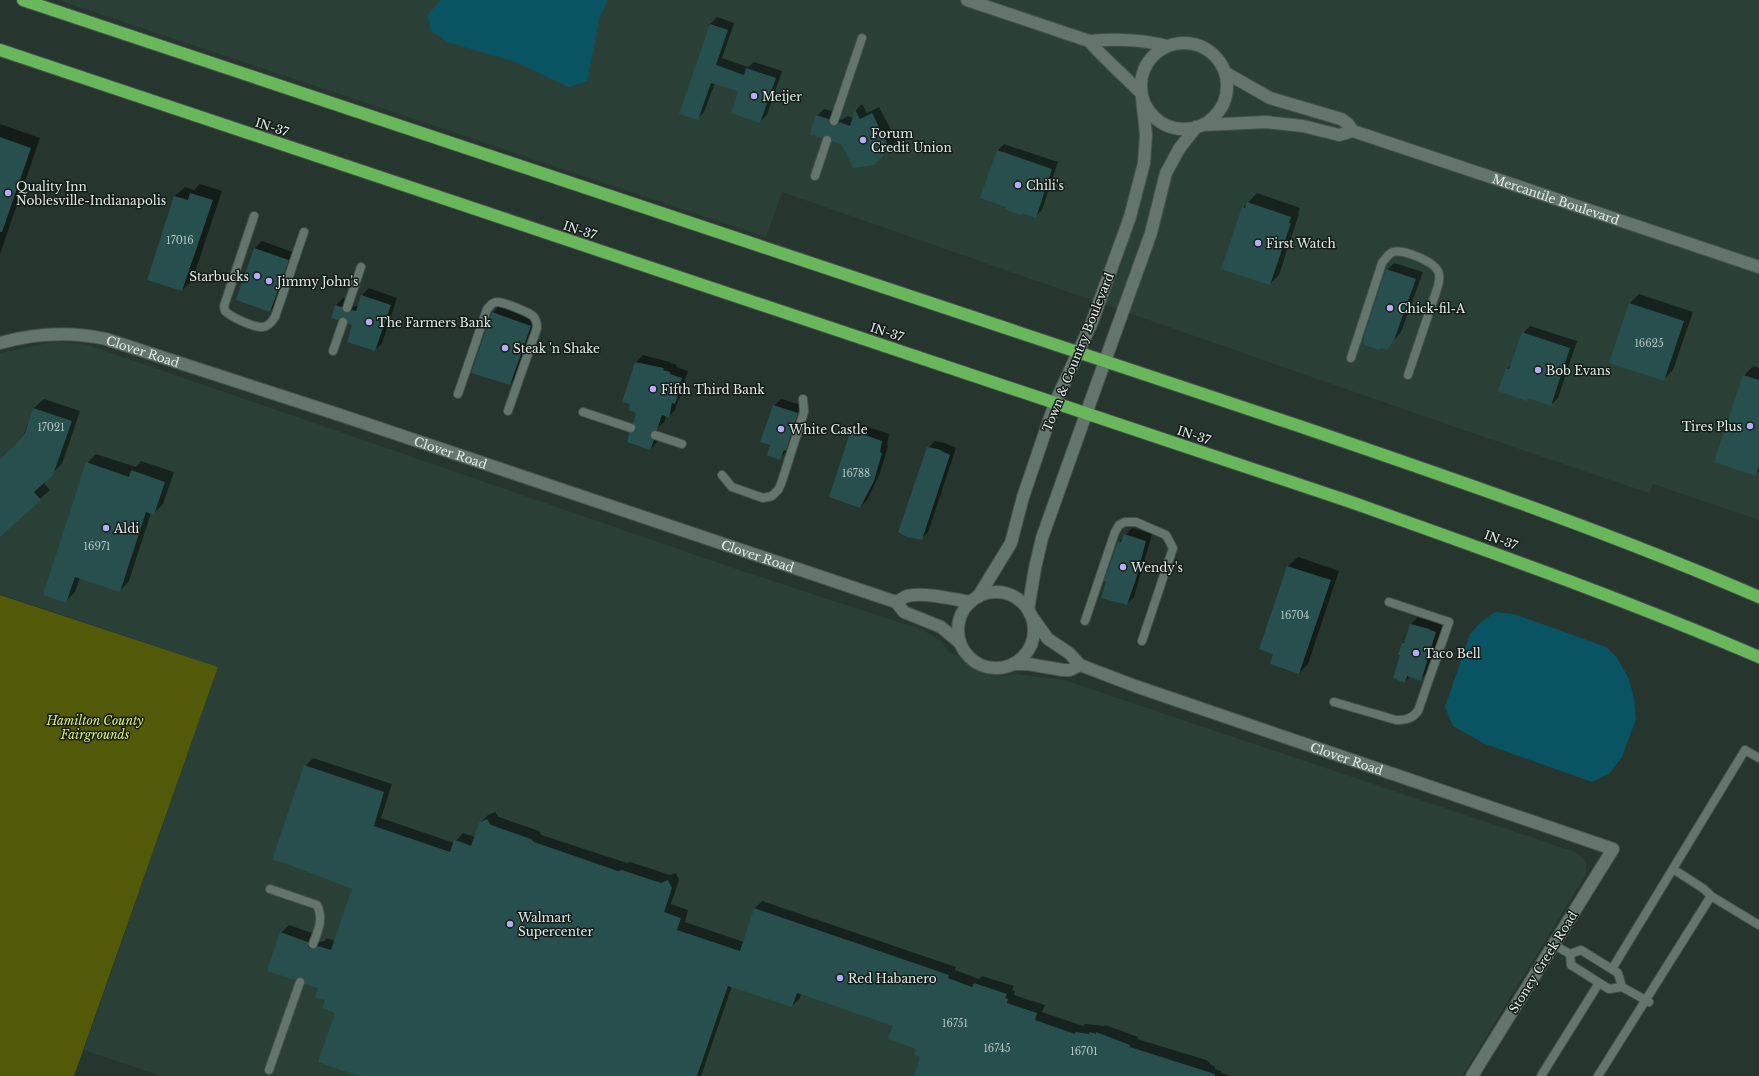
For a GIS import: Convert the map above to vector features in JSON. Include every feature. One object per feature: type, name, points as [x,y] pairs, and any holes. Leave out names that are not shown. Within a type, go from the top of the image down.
[{"type":"highway","points":[[23,0],[1105,361],[1462,482],[1595,531],[1759,598]]},
{"type":"highway","name":"IN-37","points":[[0,50],[1348,501],[1503,556],[1707,635],[1759,657]]},
{"type":"street","points":[[967,0],[1089,42],[1109,39],[1144,40],[1167,46]]},
{"type":"street","points":[[1089,42],[1101,56],[1123,74],[1142,95],[1148,109],[1156,119],[1178,129],[1200,126]]},
{"type":"street","points":[[1029,612],[1035,568],[1042,538],[1152,233],[1166,173],[1179,149],[1200,126],[1214,117],[1222,106],[1226,94],[1226,73],[1216,56],[1204,47],[1189,42],[1175,43],[1167,46],[1155,54],[1146,65],[1141,78],[1142,95]]},
{"type":"street","name":"Mercantile Boulevard","points":[[1226,73],[1270,98],[1341,119],[1348,124],[1353,131]]},
{"type":"street","name":"Town & Country Boulevard","points":[[974,599],[1011,543],[1023,497],[1055,403],[1092,322],[1130,217],[1144,163],[1146,135],[1142,95]]},
{"type":"street","name":"Mercantile Boulevard","points":[[1200,126],[1266,122],[1303,126],[1339,135],[1353,131],[1759,267]]},
{"type":"street","name":"Clover Road","points":[[0,343],[25,336],[50,333],[89,335],[106,339],[336,414],[896,602],[904,612],[941,627],[960,643]]},
{"type":"street","points":[[896,602],[906,596],[916,595],[974,599],[989,593],[1000,592],[1011,595],[1021,601],[1029,612],[1034,625],[1030,648],[1023,658],[1013,664],[999,668],[987,667],[975,662],[966,654],[960,643],[958,626],[960,617],[974,599]]},
{"type":"street","name":"Clover Road","points":[[1029,612],[1048,639],[1069,653],[1080,665],[1112,678],[1613,849]]},
{"type":"street","points":[[1013,664],[1028,664],[1063,670],[1070,670],[1080,665]]},
{"type":"street","name":"Stoney Creek Road","points":[[1472,1076],[1613,849]]},
{"type":"lane","points":[[834,121],[862,38]]},
{"type":"lane","points":[[815,176],[827,140]]},
{"type":"lane","points":[[254,216],[224,306],[225,311],[229,315],[252,324],[264,327],[272,323],[304,232]]},
{"type":"lane","points":[[1351,358],[1382,263],[1392,252],[1401,251],[1434,265],[1439,272],[1438,286],[1408,375]]},
{"type":"lane","points":[[347,308],[361,267]]},
{"type":"lane","points":[[458,394],[487,309],[492,304],[497,302],[503,304],[534,316],[537,328],[508,411]]},
{"type":"lane","points":[[333,351],[343,322]]},
{"type":"lane","points":[[722,475],[732,487],[763,498],[772,496],[781,484],[804,412],[803,399]]},
{"type":"lane","points":[[583,412],[631,428]]},
{"type":"lane","points":[[655,435],[682,444]]},
{"type":"lane","points":[[1084,621],[1114,532],[1119,525],[1125,522],[1136,522],[1166,535],[1171,541],[1173,548],[1142,641]]},
{"type":"lane","points":[[1334,702],[1396,720],[1404,720],[1414,717],[1418,711],[1449,622],[1389,602]]},
{"type":"lane","points":[[1612,969],[1745,750],[1759,758]]},
{"type":"lane","points":[[1673,869],[1704,889],[1711,896],[1759,925]]},
{"type":"lane","points":[[270,889],[317,905],[321,919],[313,944]]},
{"type":"lane","points":[[1598,1076],[1648,1002],[1711,896]]},
{"type":"lane","points":[[1554,945],[1570,954],[1581,950],[1612,969],[1618,973],[1622,987]]},
{"type":"lane","points":[[1570,954],[1571,965],[1599,983],[1609,988],[1622,987],[1648,1002]]},
{"type":"lane","points":[[269,1070],[300,982]]},
{"type":"lane","points":[[1541,1076],[1599,983]]},
{"type":"shaded area","points":[[58,0],[1759,0],[1759,520],[1653,484],[1649,493],[1455,427],[782,192],[766,237]]},
{"type":"shaded area","points":[[63,342],[88,345],[742,571],[923,630],[941,641],[949,652],[1001,676],[1015,674],[1064,680],[1572,851],[1581,856],[1586,862],[1586,874],[1462,1076],[162,1076],[84,1050],[218,667],[0,594],[0,354],[48,343]]},
{"type":"green space","name":"Hamilton County Fairgrounds","points":[[0,595],[218,667],[74,1076],[0,1076]]},
{"type":"water","points":[[441,0],[608,0],[600,16],[587,81],[569,87],[513,61],[447,42],[432,31],[427,15]]},
{"type":"water","points":[[1495,612],[1514,614],[1606,647],[1616,656],[1629,679],[1634,698],[1636,719],[1622,757],[1610,773],[1592,782],[1485,744],[1453,726],[1445,707],[1470,634],[1481,622]]},
{"type":"building","points":[[710,24],[728,30],[716,65],[744,75],[746,68],[776,78],[760,123],[731,113],[738,91],[711,83],[698,120],[679,114]]},
{"type":"building","points":[[855,110],[860,119],[872,113],[890,149],[874,165],[853,168],[842,145],[832,141],[829,135],[822,138],[810,134],[816,115],[829,119],[830,124],[833,126],[837,125],[839,122],[850,126]]},
{"type":"building","name":"Quality Inn Noblesville-Indianapolis","points":[[0,137],[31,148],[2,232],[0,232]]},
{"type":"building","points":[[997,150],[1052,169],[1036,218],[1022,213],[1022,215],[1009,211],[1006,207],[980,198]]},
{"type":"building","points":[[190,193],[213,200],[182,291],[147,280],[174,196],[188,200]]},
{"type":"building","points":[[1247,202],[1291,217],[1289,223],[1291,223],[1270,285],[1221,269],[1242,207],[1245,208]]},
{"type":"building","points":[[254,248],[289,260],[270,312],[236,300]]},
{"type":"building","points":[[1386,269],[1416,279],[1394,340],[1387,350],[1381,348],[1380,350],[1364,345],[1364,336]]},
{"type":"building","points":[[361,295],[391,305],[375,351],[347,342],[352,325],[348,324],[347,318],[342,317],[338,320],[331,318],[335,305],[342,307],[343,311],[346,313],[352,310],[356,311]]},
{"type":"building","points":[[1629,303],[1684,321],[1664,381],[1609,363]]},
{"type":"building","points":[[492,312],[531,326],[510,385],[471,373]]},
{"type":"building","points":[[1522,332],[1570,348],[1551,406],[1528,398],[1527,401],[1498,391],[1506,368],[1509,369]]},
{"type":"building","points":[[635,362],[664,368],[663,370],[670,372],[670,374],[682,378],[677,391],[679,392],[675,404],[672,403],[669,418],[662,415],[657,430],[650,433],[650,436],[654,440],[650,450],[627,442],[629,433],[636,430],[633,423],[636,413],[629,410],[630,404],[622,402]]},
{"type":"building","points":[[1743,375],[1759,380],[1759,466],[1756,476],[1714,462]]},
{"type":"building","points":[[773,405],[798,413],[786,451],[784,450],[780,460],[767,455],[770,445],[760,442]]},
{"type":"building","points":[[33,408],[72,421],[53,475],[34,492],[41,500],[0,537],[0,459],[20,440],[25,433]]},
{"type":"building","points":[[851,430],[882,441],[880,452],[882,453],[874,481],[860,508],[829,497]]},
{"type":"building","points":[[927,447],[938,449],[950,455],[922,540],[907,537],[898,532]]},
{"type":"building","points":[[86,462],[129,477],[131,470],[165,482],[154,515],[146,512],[120,592],[75,577],[66,603],[43,595]]},
{"type":"building","points":[[1124,534],[1146,541],[1136,579],[1127,605],[1101,598],[1106,582],[1104,581],[1118,541],[1121,542]]},
{"type":"building","points":[[1287,566],[1331,580],[1299,674],[1270,664],[1273,654],[1259,649]]},
{"type":"building","points":[[1410,624],[1436,632],[1421,681],[1407,676],[1405,683],[1393,678],[1400,655],[1398,655],[1402,643],[1404,643]]},
{"type":"building","name":"Walmart Supercenter","points":[[304,765],[384,792],[374,826],[450,852],[454,840],[471,846],[479,823],[487,819],[491,825],[531,839],[534,842],[618,871],[622,870],[661,883],[668,880],[672,888],[664,912],[681,918],[677,930],[740,951],[754,908],[949,975],[948,978],[972,987],[974,983],[1007,994],[1005,998],[1008,999],[1007,1003],[1037,1013],[1035,1020],[1075,1034],[1076,1032],[1089,1034],[1090,1032],[1096,1034],[1096,1032],[1130,1045],[1130,1047],[1215,1074],[1215,1076],[914,1076],[920,1057],[914,1055],[916,1049],[888,1039],[893,1026],[797,993],[792,1007],[728,986],[697,1076],[358,1076],[318,1062],[335,1013],[322,1008],[325,1000],[315,997],[318,988],[305,984],[302,977],[295,980],[267,971],[280,932],[308,942],[308,947],[311,949],[318,946],[331,950],[352,889],[285,863],[272,860]]},
{"type":"place","name":"Meijer","points":[[754,96]]},
{"type":"place","name":"Forum Credit Union","points":[[863,140]]},
{"type":"place","name":"Chili's","points":[[1018,185]]},
{"type":"place","name":"Quality Inn Noblesville-Indianapolis","points":[[8,193]]},
{"type":"place","name":"First Watch","points":[[1258,243]]},
{"type":"place","name":"Starbucks","points":[[257,276]]},
{"type":"place","name":"Jimmy John's","points":[[269,281]]},
{"type":"place","name":"Chick-fil-A","points":[[1390,308]]},
{"type":"place","name":"The Farmers Bank","points":[[369,322]]},
{"type":"place","name":"Steak 'n Shake","points":[[505,348]]},
{"type":"place","name":"Bob Evans","points":[[1538,370]]},
{"type":"place","name":"Fifth Third Bank","points":[[653,389]]},
{"type":"place","name":"Tires Plus","points":[[1750,426]]},
{"type":"place","name":"White Castle","points":[[781,429]]},
{"type":"place","name":"Aldi","points":[[106,528]]},
{"type":"place","name":"Wendy's","points":[[1123,567]]},
{"type":"place","name":"Taco Bell","points":[[1416,653]]},
{"type":"place","name":"Walmart Supercenter","points":[[510,924]]},
{"type":"place","name":"Red Habanero","points":[[840,978]]}]
